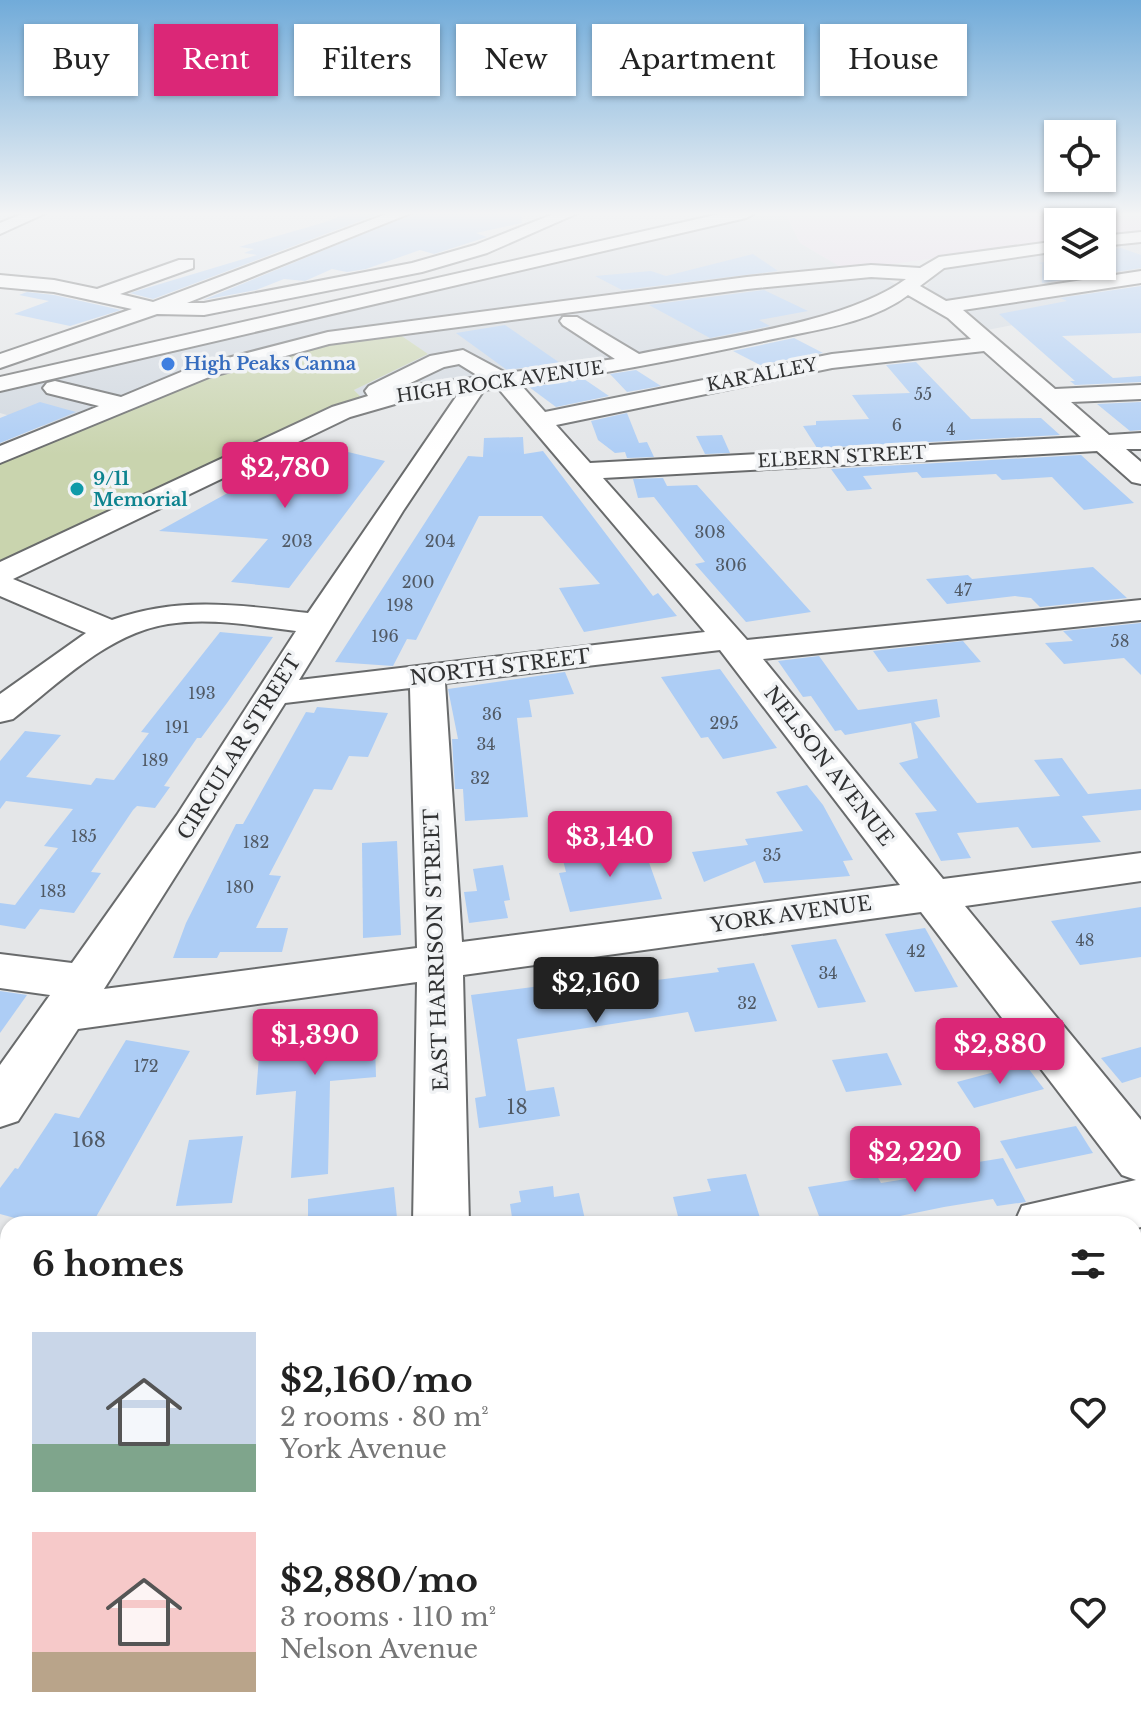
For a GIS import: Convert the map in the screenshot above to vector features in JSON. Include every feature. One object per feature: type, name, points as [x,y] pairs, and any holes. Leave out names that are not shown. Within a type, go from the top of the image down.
[{"type":"highway","points":[[0,373],[350,294]]},
{"type":"highway","points":[[0,384],[394,294]]},
{"type":"street","points":[[91,294],[155,308],[225,306],[287,294]]},
{"type":"street","points":[[0,361],[192,294]]},
{"type":"street","points":[[0,455],[177,382],[256,355],[366,331],[641,294]]},
{"type":"street","points":[[795,294],[813,302],[858,304]]},
{"type":"street","points":[[835,294],[858,304]]},
{"type":"street","points":[[910,294],[914,298],[951,312],[1141,476]]},
{"type":"street","points":[[914,298],[917,294]]},
{"type":"street","points":[[873,330],[864,326],[914,298],[938,294]]},
{"type":"street","points":[[951,312],[1050,294]]},
{"type":"street","name":"HIGH ROCK AVENUE","points":[[0,574],[317,421],[382,399],[636,362],[807,325],[858,304],[914,298]]},
{"type":"street","points":[[951,312],[1052,299]]},
{"type":"street","points":[[570,321],[636,362]]},
{"type":"street","points":[[807,325],[859,351]]},
{"type":"street","points":[[690,330],[718,345]]},
{"type":"street","name":"KAR ALLEY","points":[[538,421],[832,361],[988,344]]},
{"type":"street","points":[[132,370],[177,382]]},
{"type":"street","name":"NELSON AVENUE","points":[[490,384],[538,421],[733,645],[1141,1159]]},
{"type":"street","name":"CIRCULAR STREET","points":[[0,1106],[191,824],[317,624],[490,384]]},
{"type":"street","points":[[48,392],[111,409]]},
{"type":"street","points":[[1048,396],[1141,392]]},
{"type":"street","points":[[0,423],[44,438]]},
{"type":"street","name":"ELBERN STREET","points":[[581,471],[1141,441]]},
{"type":"street","points":[[0,585],[112,632]]},
{"type":"street","name":"NORTH STREET","points":[[271,694],[733,645],[1141,610]]},
{"type":"street","points":[[0,711],[112,632],[169,614],[210,613],[317,624]]},
{"type":"street","name":"EAST HARRISON STREET","points":[[427,676],[440,964],[441,1216]]},
{"type":"street","name":"YORK AVENUE","points":[[0,971],[71,998],[440,964],[1141,867]]},
{"type":"shaded area","points":[[402,294],[639,294],[418,319],[321,336],[51,428],[0,413],[0,390]]},
{"type":"shaded area","points":[[707,294],[888,294],[815,320],[534,374],[363,399],[354,390],[427,354],[393,330]]},
{"type":"shaded area","points":[[935,294],[1088,294],[1080,295],[1106,307],[987,330]]},
{"type":"green space","points":[[393,330],[428,354],[354,390],[363,399],[308,417],[0,566],[0,464],[186,384],[285,352]]},
{"type":"building","points":[[133,294],[167,294],[153,299]]},
{"type":"building","points":[[218,294],[236,294],[203,300]]},
{"type":"building","points":[[736,294],[772,294],[808,311],[759,320],[770,326],[710,338],[649,305]]},
{"type":"building","points":[[1089,294],[1141,294],[1141,333],[1062,336],[1113,378],[1141,376],[1141,382],[1075,385],[1070,381],[1075,381],[999,314],[1067,301],[1060,298]]},
{"type":"building","points":[[19,295],[54,295],[121,310],[70,326],[14,314],[49,301]]},
{"type":"building","points":[[505,325],[560,363],[507,370],[456,333]]},
{"type":"building","points":[[794,338],[823,353],[760,365],[733,351]]},
{"type":"building","points":[[916,362],[971,419],[1041,418],[1060,435],[817,448],[803,426],[816,425],[816,421],[869,419],[852,395],[910,393],[886,365]]},
{"type":"building","points":[[636,370],[661,386],[627,392],[610,374]]},
{"type":"building","points":[[584,379],[609,396],[556,407],[529,387]]},
{"type":"building","points":[[40,402],[76,412],[0,443],[0,418]]},
{"type":"building","points":[[1141,402],[1141,430],[1130,431],[1097,404]]},
{"type":"building","points":[[627,413],[639,443],[647,442],[654,457],[627,458],[625,452],[615,453],[598,440],[591,421]]},
{"type":"building","points":[[722,435],[730,453],[705,454],[696,436]]},
{"type":"building","points":[[523,437],[524,454],[543,451],[653,596],[658,593],[677,616],[584,632],[559,588],[600,584],[542,516],[479,516],[416,640],[407,639],[393,666],[335,662],[468,456],[483,457],[484,438]]},
{"type":"building","points":[[307,442],[385,461],[289,588],[231,582],[268,539],[159,531],[233,490],[226,488],[231,484]]},
{"type":"building","points":[[1081,455],[1134,503],[1084,510],[1052,477],[1002,480],[996,474],[922,478],[917,472],[863,476],[872,489],[847,491],[831,469]]},
{"type":"building","points":[[663,478],[667,486],[697,485],[811,612],[746,622],[695,564],[705,562],[654,497],[638,498],[633,479]]},
{"type":"building","points":[[1093,567],[1127,598],[1040,607],[1031,598],[1015,596],[947,604],[926,579],[968,575],[972,579]]},
{"type":"building","points":[[1141,623],[1141,675],[1124,658],[1064,664],[1045,643],[1073,641],[1063,631]]},
{"type":"building","points":[[220,632],[273,637],[201,738],[197,738],[164,786],[170,787],[155,808],[137,806],[133,810],[91,872],[101,873],[74,913],[40,909],[25,929],[0,925],[0,903],[15,905],[58,848],[44,846],[73,809],[6,801],[0,809],[0,761],[25,731],[61,735],[26,777],[91,785],[96,778],[114,780],[149,733],[141,732]]},
{"type":"building","points":[[963,641],[981,662],[888,672],[873,651]]},
{"type":"building","points":[[819,656],[858,710],[937,699],[940,717],[914,722],[977,803],[1060,796],[1034,760],[1062,758],[1088,794],[1141,789],[1141,810],[1082,816],[1101,842],[1032,848],[1018,827],[957,833],[971,858],[941,861],[915,813],[937,811],[899,763],[918,758],[911,723],[845,735],[841,730],[835,731],[811,696],[803,697],[778,661]]},
{"type":"building","points":[[720,669],[777,748],[723,759],[708,737],[701,738],[661,677]]},
{"type":"building","points":[[565,672],[574,694],[529,700],[532,717],[517,718],[528,817],[465,821],[463,789],[455,789],[452,739],[458,739],[448,689]]},
{"type":"building","points":[[317,707],[388,713],[368,757],[349,756],[332,790],[314,789],[269,875],[281,876],[256,928],[288,928],[282,952],[220,952],[217,958],[173,958],[186,923],[236,824],[243,824],[306,712],[314,713]]},
{"type":"building","points":[[807,785],[823,805],[853,860],[843,861],[850,876],[764,883],[755,861],[704,882],[692,852],[748,845],[745,839],[803,831],[776,792]]},
{"type":"building","points":[[641,840],[662,899],[570,912],[559,873],[566,872],[563,860],[613,854],[610,844]]},
{"type":"building","points":[[397,841],[401,935],[363,938],[362,843]]},
{"type":"building","points":[[503,865],[510,900],[504,901],[508,918],[469,923],[464,892],[477,891],[473,869]]},
{"type":"building","points":[[1141,907],[1141,957],[1080,965],[1051,921]]},
{"type":"building","points":[[925,928],[958,987],[915,992],[885,934]]},
{"type":"building","points":[[836,939],[866,1002],[818,1008],[791,945]]},
{"type":"building","points":[[754,963],[777,1021],[695,1032],[688,1012],[517,1039],[526,1091],[554,1087],[560,1116],[479,1128],[475,1098],[486,1096],[471,995],[579,981],[580,986],[625,981],[626,984],[719,972],[717,968]]},
{"type":"building","points":[[0,991],[27,995],[0,1033]]},
{"type":"building","points":[[374,1011],[376,1077],[330,1081],[328,1174],[291,1178],[296,1091],[256,1095],[261,1030],[332,1022],[333,1015]]},
{"type":"building","points":[[126,1040],[190,1051],[97,1216],[0,1214],[0,1188],[15,1168],[18,1169],[55,1113],[79,1118]]},
{"type":"building","points":[[1141,1047],[1141,1077],[1122,1083],[1101,1058]]},
{"type":"building","points":[[887,1053],[902,1085],[846,1092],[832,1060]]},
{"type":"building","points":[[1025,1064],[1044,1089],[974,1108],[957,1082]]},
{"type":"building","points":[[1076,1126],[1093,1153],[1016,1169],[1000,1141]]},
{"type":"building","points":[[243,1136],[232,1203],[176,1206],[189,1140]]},
{"type":"building","points":[[1003,1158],[1026,1202],[997,1206],[993,1199],[900,1216],[819,1216],[808,1187],[877,1176],[881,1183],[937,1174],[935,1169]]},
{"type":"building","points":[[746,1174],[759,1216],[678,1216],[673,1197],[711,1191],[707,1179]]},
{"type":"building","points":[[553,1186],[554,1197],[579,1193],[584,1216],[512,1216],[510,1204],[521,1202],[519,1191]]},
{"type":"building","points":[[394,1187],[397,1216],[308,1216],[308,1199]]},
{"type":"place","name":"High Peaks Canna","points":[[168,364]]},
{"type":"place","name":"9/11 Memorial","points":[[77,489]]}]
